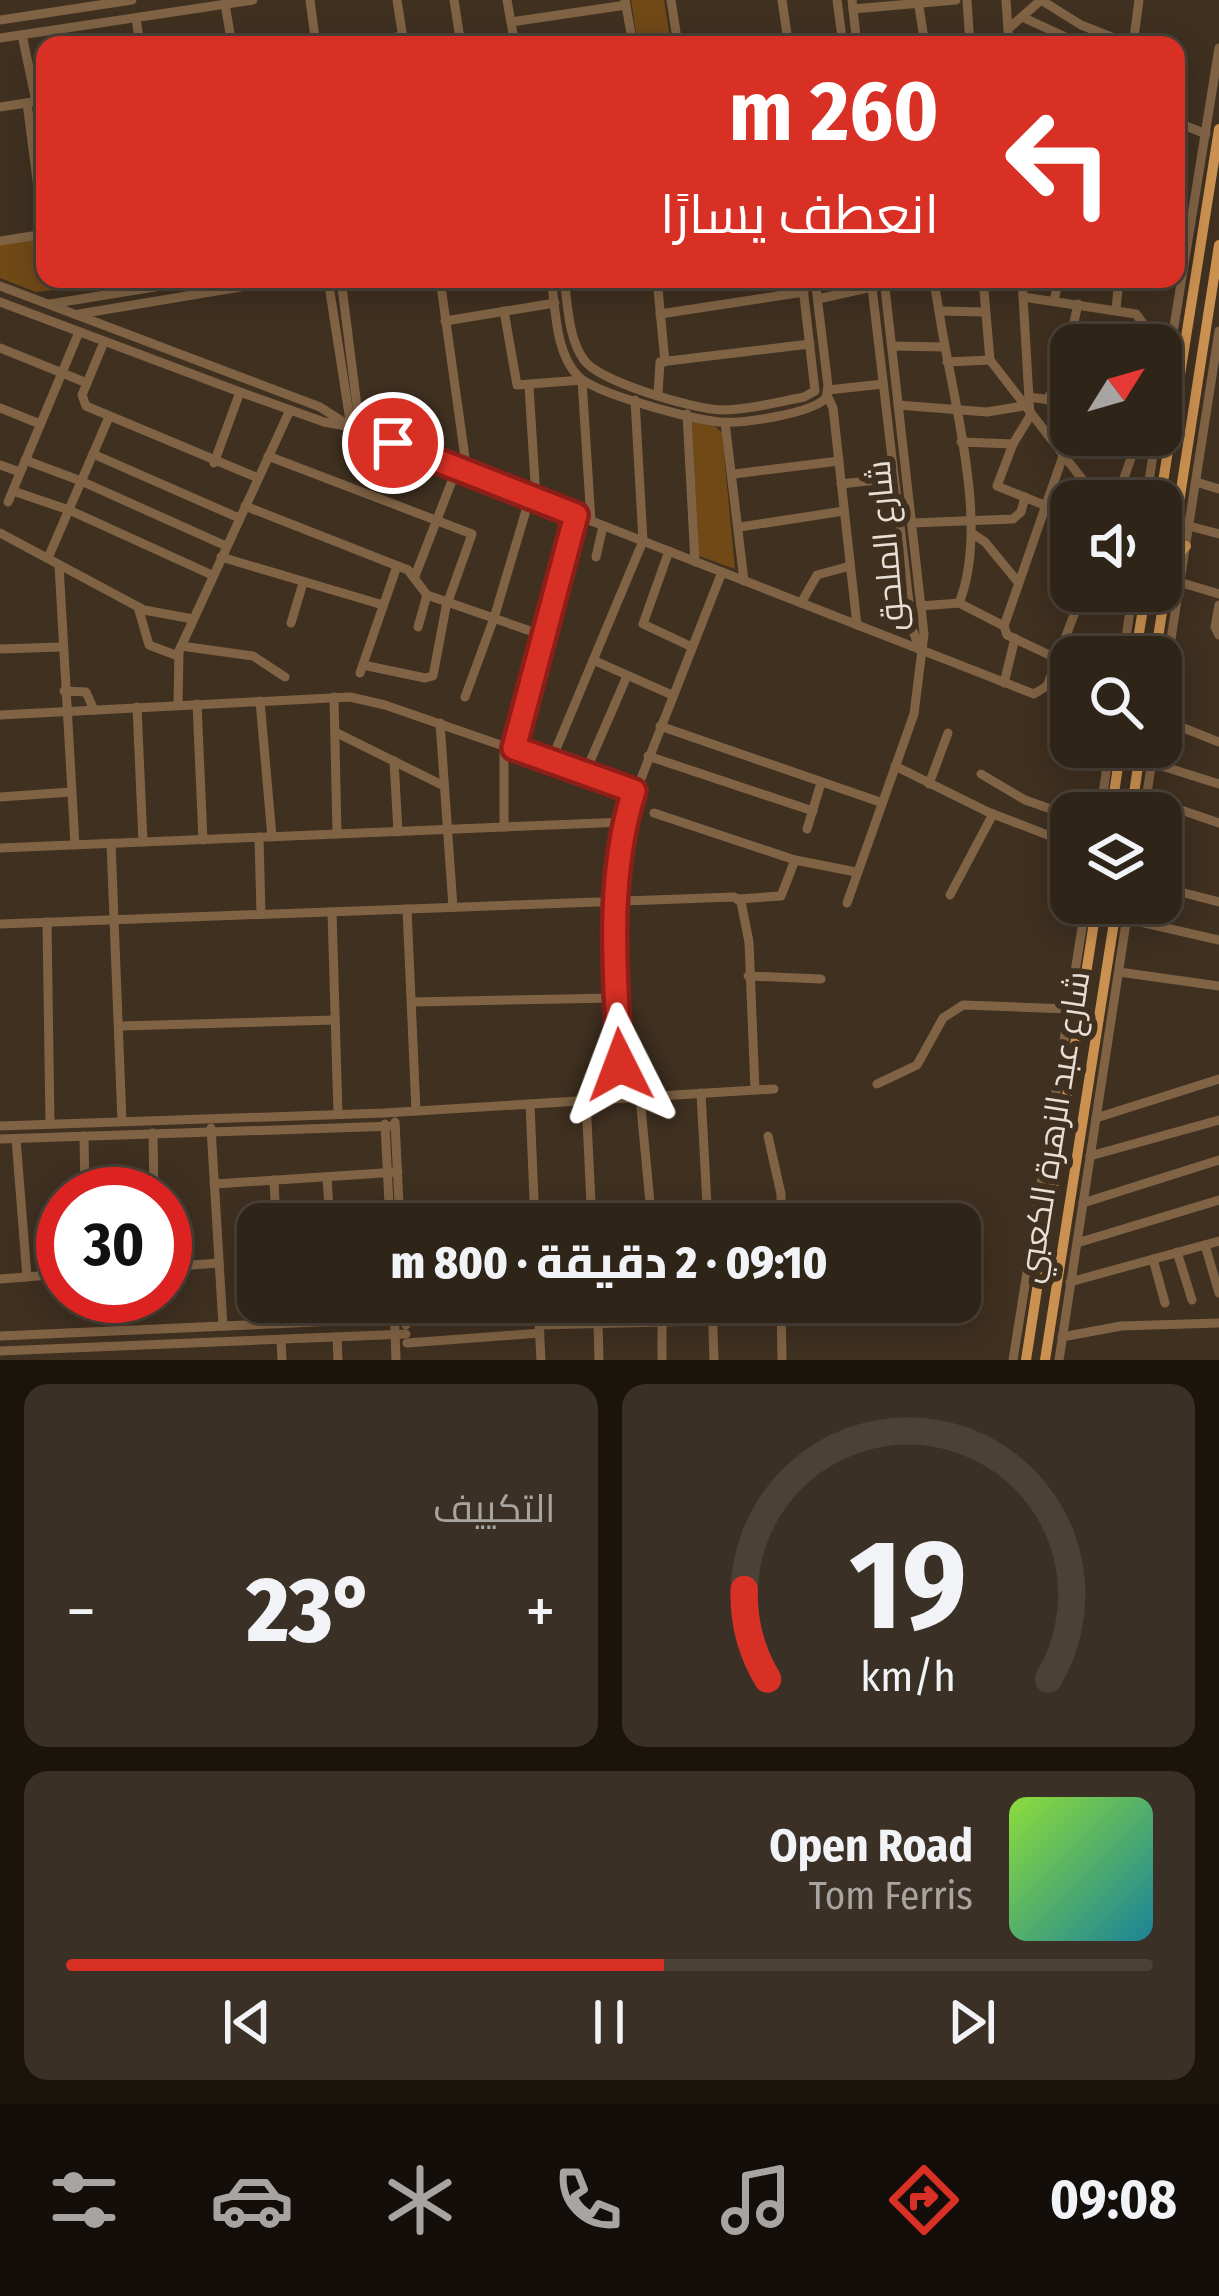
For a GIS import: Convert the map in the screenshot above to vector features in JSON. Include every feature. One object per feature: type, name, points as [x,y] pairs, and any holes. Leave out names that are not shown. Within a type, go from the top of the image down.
[{"type":"main road","points":[[1163,480],[1219,129]]},
{"type":"main road","points":[[1182,485],[1219,245]]},
{"type":"main road","points":[[1182,526],[1188,537],[1182,546]]},
{"type":"main road","name":"شارع عبد الزهرة الكعبي","points":[[1026,1360],[1075,1010],[1093,924]]},
{"type":"main road","name":"شارع عبد الزهرة الكعبي","points":[[1045,1360],[1114,924]]},
{"type":"street","points":[[0,20],[72,4],[132,0]]},
{"type":"street","points":[[0,38],[254,0]]},
{"type":"street","points":[[310,0],[315,36]]},
{"type":"street","points":[[397,0],[403,36]]},
{"type":"street","points":[[454,0],[460,36]]},
{"type":"street","points":[[506,0],[513,36]]},
{"type":"street","points":[[671,0],[677,36]]},
{"type":"street","points":[[782,0],[786,36]]},
{"type":"street","points":[[838,0],[842,36]]},
{"type":"street","points":[[856,36],[853,5],[956,0]]},
{"type":"street","points":[[967,0],[969,36]]},
{"type":"street","points":[[1006,0],[1008,36]]},
{"type":"street","points":[[1008,29],[1041,0],[1110,36]]},
{"type":"street","points":[[1134,36],[1138,0]]},
{"type":"street","points":[[919,2],[924,36]]},
{"type":"street","points":[[511,22],[626,3],[632,36]]},
{"type":"street","points":[[225,4],[230,36]]},
{"type":"street","points":[[1022,17],[1063,36]]},
{"type":"street","points":[[136,18],[139,36]]},
{"type":"street","points":[[0,106],[36,101],[22,35]]},
{"type":"street","points":[[1185,262],[1219,49]]},
{"type":"street","points":[[1185,126],[1206,134]]},
{"type":"street","points":[[0,241],[36,235]]},
{"type":"street","points":[[0,286],[320,407],[356,428]]},
{"type":"street","points":[[111,288],[112,294]]},
{"type":"street","points":[[48,304],[149,288]]},
{"type":"street","points":[[74,314],[233,288]]},
{"type":"street","points":[[330,288],[356,428]]},
{"type":"street","points":[[341,288],[356,428]]},
{"type":"street","points":[[415,576],[462,470],[441,288]]},
{"type":"street","points":[[552,288],[567,360],[582,380],[591,520]]},
{"type":"street","points":[[564,288],[572,332],[584,360],[607,379],[664,400],[720,410],[809,396],[816,387],[803,288]]},
{"type":"street","points":[[658,288],[665,362]]},
{"type":"street","points":[[816,288],[857,625]]},
{"type":"street","points":[[818,299],[854,288]]},
{"type":"street","name":"شارع الملحق","points":[[872,288],[912,628],[920,650]]},
{"type":"street","name":"شارع الملحق","points":[[885,288],[924,634],[920,650]]},
{"type":"street","points":[[935,288],[972,528],[967,580],[959,603]]},
{"type":"street","points":[[983,288],[990,360],[1050,438]]},
{"type":"street","points":[[1022,288],[1027,406],[997,486],[1044,505]]},
{"type":"street","points":[[1054,300],[1057,288]]},
{"type":"street","points":[[1116,309],[1118,288]]},
{"type":"street","points":[[1174,324],[1181,288]]},
{"type":"street","points":[[660,314],[804,292]]},
{"type":"street","points":[[95,296],[110,328]]},
{"type":"street","points":[[1023,297],[1116,309],[1136,314],[1142,324]]},
{"type":"street","points":[[0,302],[290,410],[356,428],[1034,694],[1043,691],[1050,676]]},
{"type":"street","points":[[445,321],[555,303]]},
{"type":"street","points":[[1047,400],[1063,372],[1078,304]]},
{"type":"street","points":[[504,311],[517,385],[582,380],[634,400],[664,400],[687,414],[725,422],[810,409],[828,393],[883,384]]},
{"type":"street","points":[[939,311],[985,312]]},
{"type":"street","points":[[1182,567],[1219,331]]},
{"type":"street","points":[[79,332],[10,497],[69,510],[212,574]]},
{"type":"street","points":[[104,342],[82,401],[214,463],[258,478]]},
{"type":"street","points":[[664,400],[660,362],[810,344]]},
{"type":"street","points":[[892,346],[944,347]]},
{"type":"street","points":[[0,349],[87,383]]},
{"type":"street","points":[[947,362],[990,360]]},
{"type":"street","points":[[465,697],[533,498],[529,386]]},
{"type":"street","points":[[214,463],[240,392]]},
{"type":"street","points":[[551,760],[644,541],[634,400]]},
{"type":"street","points":[[898,405],[987,412],[1050,400]]},
{"type":"street","points":[[0,408],[40,424]]},
{"type":"street","points":[[178,704],[180,651],[290,410]]},
{"type":"street","points":[[687,414],[695,562]]},
{"type":"street","points":[[48,559],[109,416]]},
{"type":"street","points":[[725,422],[744,581]]},
{"type":"street","points":[[1205,423],[1219,426]]},
{"type":"street","points":[[961,442],[1013,443]]},
{"type":"street","points":[[93,454],[239,518]]},
{"type":"street","points":[[268,456],[472,536],[447,602],[431,678],[362,669],[397,566]]},
{"type":"street","points":[[1063,456],[1082,480]]},
{"type":"street","points":[[1050,654],[1007,635],[1004,626],[1063,456]]},
{"type":"street","points":[[734,474],[839,461]]},
{"type":"street","points":[[0,465],[81,481],[226,546]]},
{"type":"street","points":[[841,484],[894,478]]},
{"type":"street","points":[[1196,482],[1219,489]]},
{"type":"street","points":[[912,523],[972,528],[1013,519],[1021,512],[1025,497]]},
{"type":"street","points":[[245,506],[397,566],[415,576],[427,595],[545,636]]},
{"type":"street","points":[[740,527],[844,511]]},
{"type":"street","points":[[504,827],[509,746],[545,636],[576,515]]},
{"type":"street","points":[[596,557],[603,526]]},
{"type":"street","points":[[972,528],[1017,581]]},
{"type":"street","points":[[0,533],[138,607],[193,620]]},
{"type":"street","points":[[1188,537],[1219,534]]},
{"type":"street","points":[[669,551],[643,624],[692,647]]},
{"type":"street","points":[[220,557],[383,605]]},
{"type":"street","points":[[59,565],[75,845]]},
{"type":"street","points":[[801,603],[817,574],[850,566]]},
{"type":"street","points":[[621,1098],[614,902],[624,822],[722,572]]},
{"type":"street","points":[[1182,583],[1219,595]]},
{"type":"street","points":[[292,623],[303,584]]},
{"type":"street","points":[[418,627],[427,595]]},
{"type":"street","points":[[921,606],[959,603],[1004,626]]},
{"type":"street","points":[[1218,638],[1219,605]]},
{"type":"street","points":[[138,607],[149,645],[253,656],[285,677]]},
{"type":"street","points":[[1004,683],[1015,638]]},
{"type":"street","points":[[0,649],[62,647]]},
{"type":"street","points":[[847,903],[918,696],[920,650]]},
{"type":"street","points":[[593,660],[672,695]]},
{"type":"street","points":[[585,773],[627,676]]},
{"type":"street","points":[[64,691],[86,692],[94,710]]},
{"type":"street","points":[[0,716],[334,697],[368,700],[634,791]]},
{"type":"street","points":[[334,697],[337,834]]},
{"type":"street","points":[[260,701],[265,837],[261,914]]},
{"type":"street","points":[[197,704],[203,839]]},
{"type":"street","points":[[137,707],[143,842]]},
{"type":"street","points":[[440,723],[454,907]]},
{"type":"street","points":[[660,725],[880,802]]},
{"type":"street","points":[[1182,727],[1219,742]]},
{"type":"street","points":[[335,732],[444,786]]},
{"type":"street","points":[[929,784],[949,734]]},
{"type":"street","points":[[648,756],[813,811]]},
{"type":"street","points":[[394,761],[398,832]]},
{"type":"street","points":[[895,766],[1050,836]]},
{"type":"street","points":[[1168,768],[1219,784]]},
{"type":"street","points":[[980,774],[1050,809]]},
{"type":"street","points":[[807,829],[821,783]]},
{"type":"street","points":[[0,797],[71,792]]},
{"type":"street","points":[[1182,811],[1219,823]]},
{"type":"street","points":[[654,813],[795,860],[856,872]]},
{"type":"street","points":[[950,895],[993,814]]},
{"type":"street","points":[[0,848],[624,822]]},
{"type":"street","points":[[111,843],[122,1121]]},
{"type":"street","points":[[0,924],[782,896],[795,860]]},
{"type":"street","points":[[1182,892],[1219,902]]},
{"type":"street","points":[[738,899],[749,942],[755,1090]]},
{"type":"street","points":[[407,909],[416,1111]]},
{"type":"street","points":[[332,912],[338,1114]]},
{"type":"street","points":[[47,922],[50,1124]]},
{"type":"street","points":[[1013,1360],[1075,1010],[1084,924]]},
{"type":"street","points":[[1059,1360],[1126,924]]},
{"type":"street","points":[[1149,924],[1219,940]]},
{"type":"street","points":[[1119,972],[1219,986]]},
{"type":"street","points":[[748,976],[821,979]]},
{"type":"street","points":[[412,1002],[616,998]]},
{"type":"street","points":[[877,1084],[917,1065],[940,1023],[957,1007],[974,1003],[1075,1010]]},
{"type":"street","points":[[121,1026],[334,1020]]},
{"type":"street","points":[[1096,1118],[1219,1079]]},
{"type":"street","points":[[0,1126],[389,1113],[774,1089]]},
{"type":"street","points":[[701,1093],[707,1203]]},
{"type":"street","points":[[640,1097],[650,1203]]},
{"type":"street","points":[[586,1100],[591,1203]]},
{"type":"street","points":[[530,1104],[534,1203]]},
{"type":"street","points":[[389,1113],[390,1203]]},
{"type":"street","points":[[211,1118],[223,1327]]},
{"type":"street","points":[[1090,1156],[1219,1120]]},
{"type":"street","points":[[0,1139],[390,1126]]},
{"type":"street","points":[[153,1133],[154,1167]]},
{"type":"street","points":[[84,1136],[85,1167]]},
{"type":"street","points":[[768,1136],[781,1203]]},
{"type":"street","points":[[16,1139],[27,1277]]},
{"type":"street","points":[[1083,1203],[1219,1160]]},
{"type":"street","points":[[214,1184],[392,1172]]},
{"type":"street","points":[[392,1172],[397,1203]]},
{"type":"street","points":[[327,1177],[329,1203]]},
{"type":"street","points":[[274,1180],[275,1203]]},
{"type":"street","points":[[1077,1243],[1219,1200]]},
{"type":"street","points":[[1070,1282],[1219,1241]]},
{"type":"street","points":[[1205,1245],[1219,1293]]},
{"type":"street","points":[[1177,1252],[1192,1300]]},
{"type":"street","points":[[1153,1259],[1165,1304]]},
{"type":"street","points":[[192,1265],[219,1263]]},
{"type":"street","points":[[0,1279],[36,1276]]},
{"type":"street","points":[[0,1336],[308,1323]]},
{"type":"street","points":[[401,1323],[407,1360]]},
{"type":"street","points":[[539,1323],[541,1360]]},
{"type":"street","points":[[0,1351],[55,1354],[598,1323],[599,1360]]},
{"type":"street","points":[[662,1323],[662,1360]]},
{"type":"street","points":[[712,1323],[714,1360]]},
{"type":"street","points":[[782,1323],[782,1360]]},
{"type":"street","points":[[1062,1337],[1121,1326],[1219,1323]]},
{"type":"street","points":[[337,1337],[338,1360]]},
{"type":"street","points":[[396,1360],[403,1337]]},
{"type":"street","points":[[281,1340],[282,1360]]},
{"type":"shaded area","points":[[631,0],[664,0],[670,36],[637,36]]},
{"type":"shaded area","points":[[36,239],[36,288],[70,288],[36,292],[0,278],[0,244]]},
{"type":"shaded area","points":[[692,421],[722,433],[735,569],[699,556]]},
{"type":"route","points":[[393,443],[576,515],[514,748],[634,791],[624,822],[614,902],[620,1065]]}]
